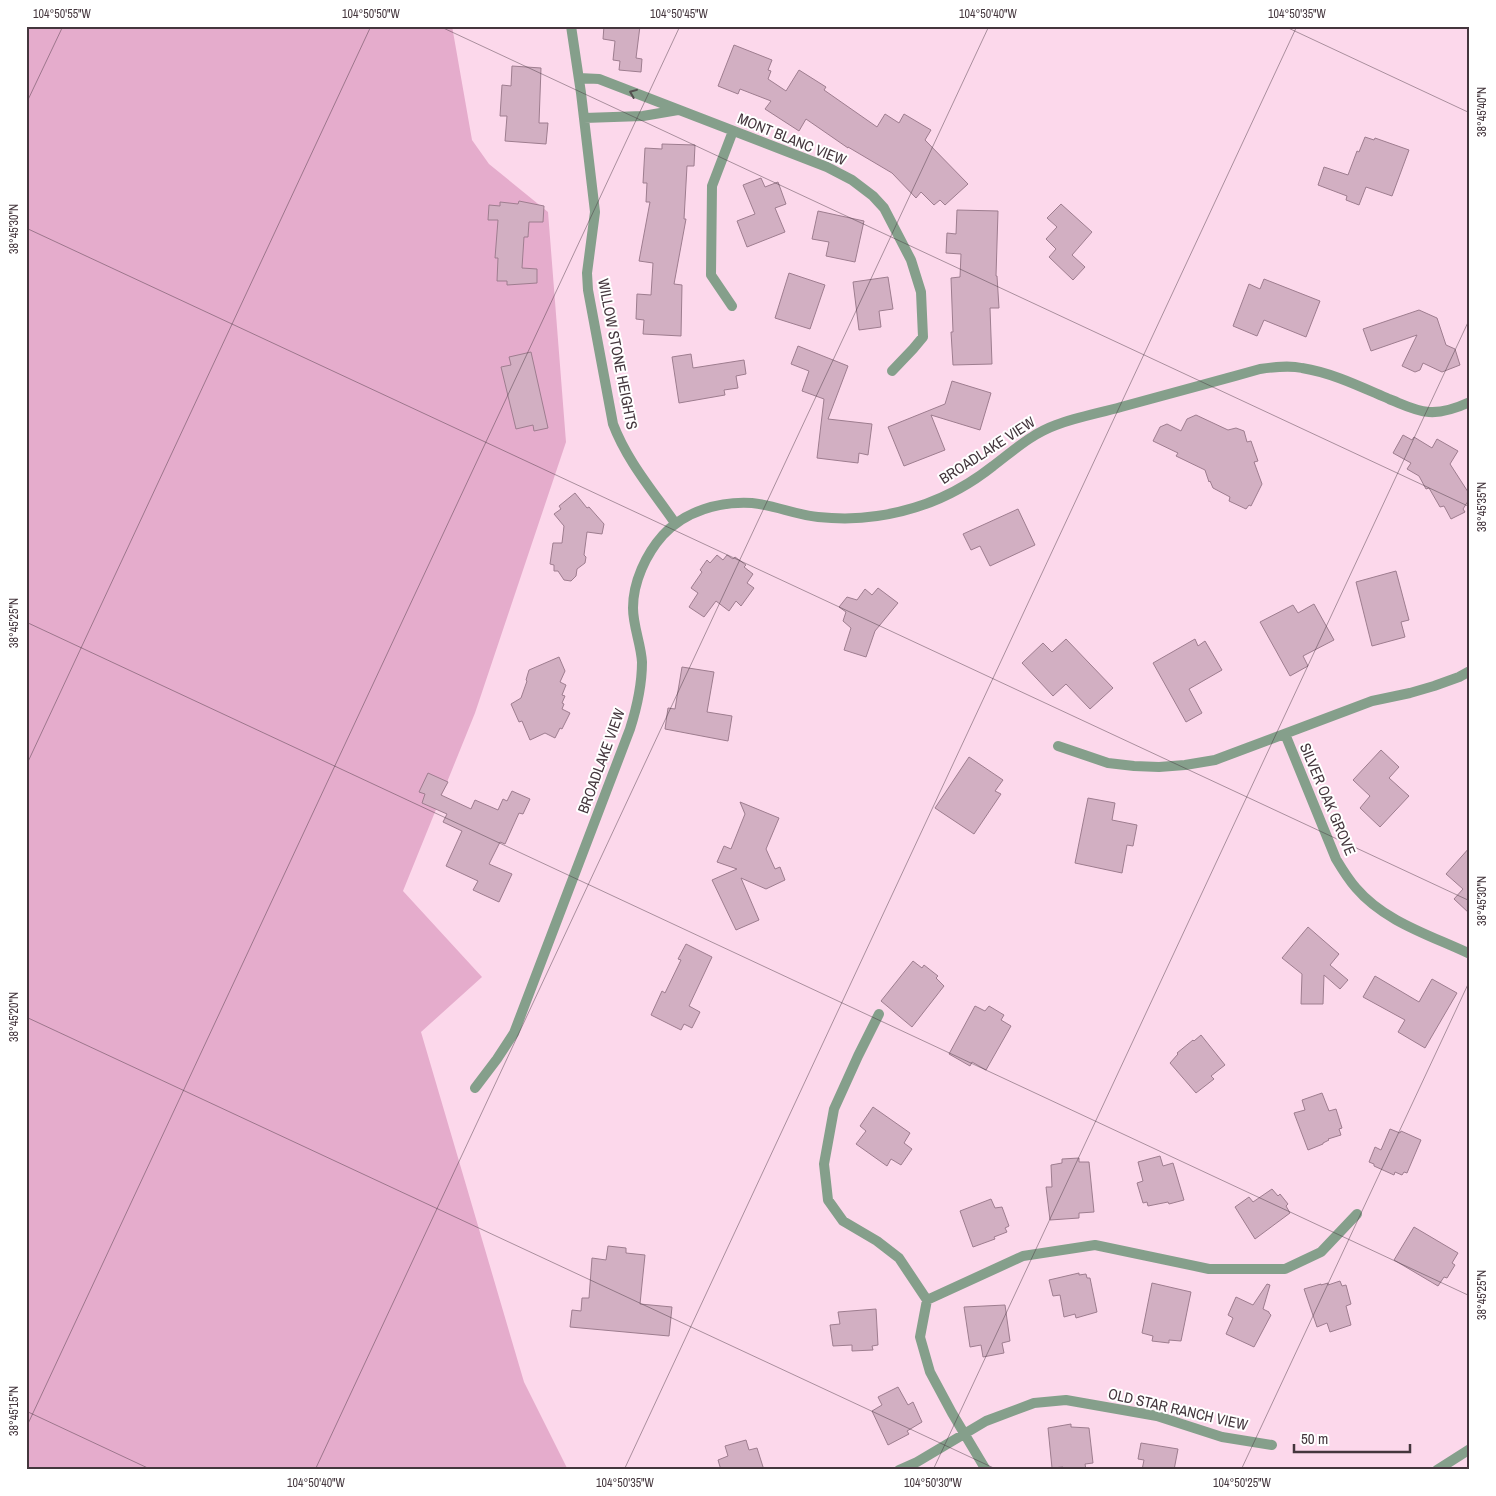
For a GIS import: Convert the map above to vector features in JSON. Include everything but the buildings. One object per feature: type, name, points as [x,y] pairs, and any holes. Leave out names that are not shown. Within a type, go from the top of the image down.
[{"type":"street","name":"WILLOW STONE HEIGHTS","points":[[570,26],[579,78],[594,212],[587,273],[588,290],[613,424],[619,441],[628,456],[675,523]]},
{"type":"street","name":"MONT BLANC VIEW","points":[[579,78],[599,80],[828,167],[852,180],[873,196],[884,208],[911,260],[921,292],[922,337],[892,371]]},
{"type":"street","points":[[584,118],[643,116],[679,110]]},
{"type":"street","points":[[732,131],[712,186],[711,275],[732,306]]},
{"type":"street","name":"BROADLAKE VIEW","points":[[475,1088],[514,1033],[630,729],[636,708],[641,670],[640,644],[633,608],[635,590],[642,568],[650,553],[662,536],[675,523],[711,507],[731,504],[752,503],[826,518],[856,518],[899,512],[921,506],[964,486],[991,468],[1023,442],[1056,425],[1260,369],[1301,367],[1342,379],[1413,409],[1431,412],[1470,402]]},
{"type":"street","name":"SILVER OAK GROVE","points":[[1058,746],[1108,763],[1158,767],[1215,760],[1372,701],[1434,686],[1470,671]]},
{"type":"street","name":"SILVER OAK GROVE","points":[[1285,734],[1336,858],[1357,889],[1373,905],[1411,928],[1470,954]]},
{"type":"street","points":[[879,1014],[834,1109],[824,1164],[828,1200],[843,1221],[877,1241],[899,1258],[927,1300],[920,1337],[930,1372],[986,1470]]},
{"type":"street","points":[[927,1300],[1023,1256],[1095,1245],[1209,1269],[1285,1269],[1321,1252],[1357,1214]]},
{"type":"street","name":"OLD STAR RANCH VIEW","points":[[899,1470],[917,1462],[986,1421],[1034,1403],[1066,1400],[1157,1416],[1222,1437],[1272,1445]]},
{"type":"street","points":[[1437,1470],[1470,1449]]},
{"type":"shaded area","points":[[26,26],[452,26],[472,140],[489,164],[548,212],[566,442],[475,713],[403,891],[482,977],[421,1032],[524,1382],[568,1470],[26,1470]]}]
